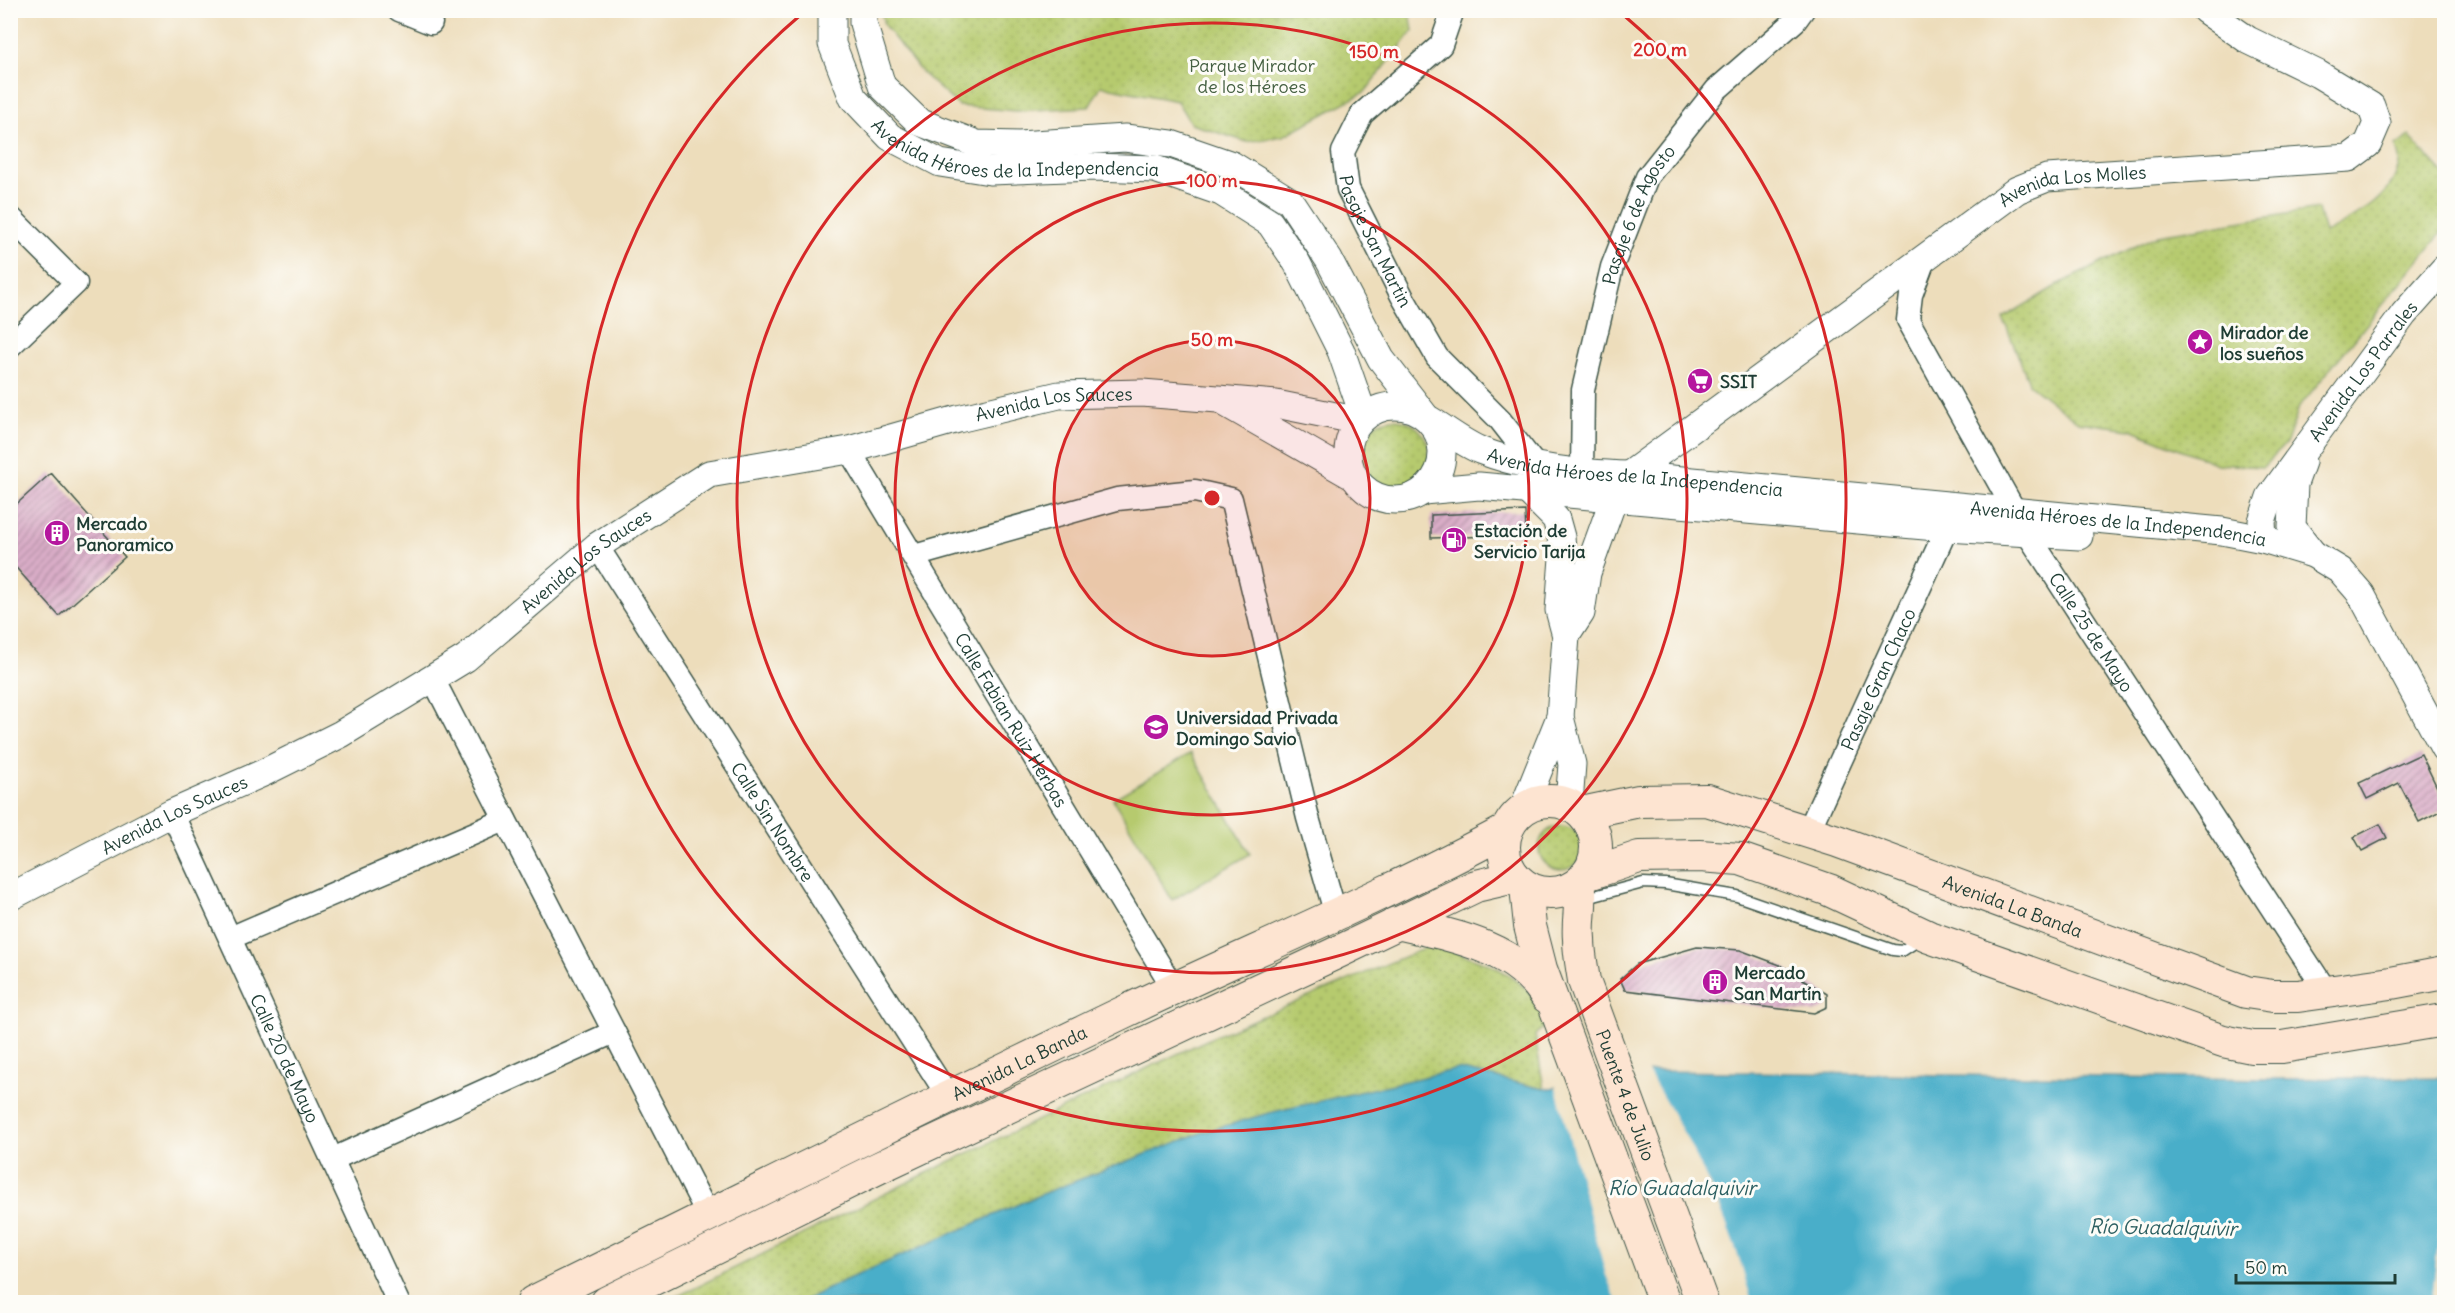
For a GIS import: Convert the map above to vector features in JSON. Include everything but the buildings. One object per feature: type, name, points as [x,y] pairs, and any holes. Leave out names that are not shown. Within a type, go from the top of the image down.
[{"type":"main road","name":"Avenida La Banda","points":[[1576,809],[1639,801],[1707,800],[1808,832],[2246,992],[2273,996],[2298,996],[2391,984],[2445,973]]},
{"type":"main road","points":[[1583,886],[1593,864],[1596,850],[1590,824],[1576,809],[1546,801],[1515,819],[1504,842],[1505,855],[1520,882],[1541,892],[1556,893],[1583,886],[1639,857],[1700,856],[1740,859],[1829,890],[1925,936],[2223,1041],[2252,1047],[2282,1047],[2436,1027]]},
{"type":"main road","name":"Avenida La Banda","points":[[533,1302],[948,1096],[1436,868],[1515,819]]},
{"type":"main road","name":"Avenida La Banda","points":[[607,1302],[878,1168],[1324,959],[1396,922],[1476,886],[1520,882]]},
{"type":"main road","name":"Puente 4 de Julio","points":[[1520,882],[1541,969],[1664,1302]]},
{"type":"main road","name":"Puente 4 de Julio","points":[[1583,886],[1578,938],[1584,981],[1702,1302]]},
{"type":"main road","points":[[1396,922],[1460,938],[1505,957],[1522,968],[1541,988],[1561,1019]]},
{"type":"street","points":[[399,10],[432,23]]},
{"type":"street","name":"Avenida Héroes de la Independencia","points":[[832,10],[832,44],[853,98],[890,137],[940,163],[990,171],[1093,167],[1155,169],[1221,192],[1269,223],[1297,263],[1341,351],[1362,419]]},
{"type":"street","name":"Avenida Héroes de la Independencia","points":[[863,10],[862,22],[882,86],[919,122],[977,144],[1019,145],[1125,138],[1171,144],[1232,165],[1290,201],[1329,260],[1381,359],[1428,418],[1531,478],[1619,482],[2021,523],[2222,531],[2263,539],[2313,554]]},
{"type":"street","name":"Pasaje San Martin","points":[[1454,10],[1441,45],[1362,114],[1343,152],[1348,189],[1402,296],[1437,357],[1500,420],[1531,478]]},
{"type":"street","name":"Pasaje 6 de Agosto","points":[[1582,472],[1583,390],[1612,267],[1647,177],[1716,90],[1795,21],[1803,10]]},
{"type":"street","name":"Avenida Los Molles","points":[[1619,482],[2017,190],[2047,178],[2349,158],[2368,144],[2378,123],[2371,106],[2318,74],[2248,40],[2205,10]]},
{"type":"street","points":[[10,217],[76,283],[10,346]]},
{"type":"street","points":[[1908,320],[1912,289],[1925,256]]},
{"type":"street","name":"Avenida Los Parrales","points":[[2263,539],[2262,521],[2270,497],[2404,314],[2445,269]]},
{"type":"street","points":[[1866,302],[1892,305],[1908,320]]},
{"type":"street","name":"Calle 25 de Mayo","points":[[1908,320],[2021,523],[2326,991]]},
{"type":"street","name":"Avenida Los Sauces","points":[[10,897],[172,813],[263,773],[341,734],[466,658],[597,546],[709,474],[849,450],[958,419],[1059,395],[1142,393],[1218,399],[1276,404],[1362,419]]},
{"type":"street","name":"Avenida Los Sauces","points":[[1218,399],[1354,477]]},
{"type":"street","points":[[1394,405],[1411,408],[1428,418],[1439,434],[1443,449],[1434,480],[1423,491],[1409,498],[1393,501],[1364,489],[1354,477],[1348,463],[1348,448],[1352,434],[1362,419],[1378,408],[1394,405]]},
{"type":"street","name":"Avenida Los Parrales","points":[[2307,448],[2294,484],[2292,526],[2313,554]]},
{"type":"street","name":"Calle Fabian Ruiz Herbas","points":[[849,450],[1174,989]]},
{"type":"street","name":"Avenida Héroes de la Independencia","points":[[1423,491],[1582,472],[1619,482],[1947,528],[2021,523]]},
{"type":"street","points":[[1531,478],[1556,519],[1562,537],[1563,558],[1559,610],[1566,636],[1560,717],[1572,764],[1576,809]]},
{"type":"street","points":[[1566,636],[1581,613],[1587,573],[1619,482]]},
{"type":"street","points":[[914,556],[1117,499],[1195,491],[1231,499],[1308,818],[1336,915]]},
{"type":"street","name":"Pasaje Gran Chaco","points":[[1808,832],[1947,528]]},
{"type":"street","name":"Calle Sin Nombre","points":[[597,546],[948,1096]]},
{"type":"street","points":[[2313,554],[2341,572],[2361,594],[2445,748]]},
{"type":"street","points":[[432,677],[708,1215]]},
{"type":"street","points":[[1515,819],[1560,717]]},
{"type":"street","name":"Calle 20 de Mayo","points":[[172,813],[398,1302]]},
{"type":"street","points":[[230,938],[505,820]]},
{"type":"street","points":[[333,1160],[614,1032]]},
{"type":"green space","name":"Parque Mirador de los Héroes","points":[[881,11],[1410,11],[1413,31],[1365,92],[1283,136],[1247,142],[1191,124],[1177,101],[1101,86],[1089,107],[1016,111],[959,106],[921,72],[884,25]]},
{"type":"green space","points":[[2409,136],[2444,174],[2444,230],[2299,407],[2287,442],[2263,467],[2217,464],[2131,429],[2078,422],[2030,385],[2003,318],[2061,283],[2158,235],[2318,209],[2325,233],[2380,198],[2395,177],[2399,164],[2396,146]]},
{"type":"green space","points":[[1394,419],[1407,422],[1419,429],[1426,441],[1429,454],[1426,467],[1419,479],[1407,486],[1394,489],[1381,486],[1369,479],[1362,467],[1359,454],[1362,441],[1369,429],[1381,422]]},
{"type":"green space","points":[[1191,753],[1250,854],[1172,900],[1113,799]]},
{"type":"green space","points":[[1561,826],[1570,827],[1577,832],[1582,839],[1582,857],[1577,864],[1570,869],[1561,870],[1552,869],[1545,864],[1540,857],[1539,848],[1540,839],[1545,832],[1552,827]]},
{"type":"green space","points":[[1432,945],[1474,958],[1501,970],[1524,987],[1534,999],[1547,1024],[1535,1035],[1544,1089],[1458,1069],[1269,1113],[1201,1133],[1042,1194],[841,1282],[802,1302],[666,1302],[949,1162],[1213,1037]]},
{"type":"water","name":"Río Guadalquivir","points":[[1458,1069],[1544,1089],[1655,1071],[2271,1079],[2444,1077],[2444,1302],[802,1302],[841,1282],[1042,1194],[1201,1133],[1269,1113]]},
{"type":"pier","points":[[1647,1070],[1686,1137],[1718,1202],[1739,1258],[1752,1302],[1617,1302],[1606,1275],[1555,1084]]},
{"type":"pier","points":[[2444,1187],[2444,1302],[2432,1302]]},
{"type":"place","name":"Mirador de los sueños","points":[[2200,342]]},
{"type":"place","name":"SSIT","points":[[1700,381]]},
{"type":"place","name":"Mercado Panoramico","points":[[57,533]]},
{"type":"place","name":"Estación de Servicio Tarija","points":[[1454,540]]},
{"type":"place","name":"Universidad Privada Domingo Savio","points":[[1156,727]]},
{"type":"place","name":"Mercado San Martín","points":[[1715,982]]}]
